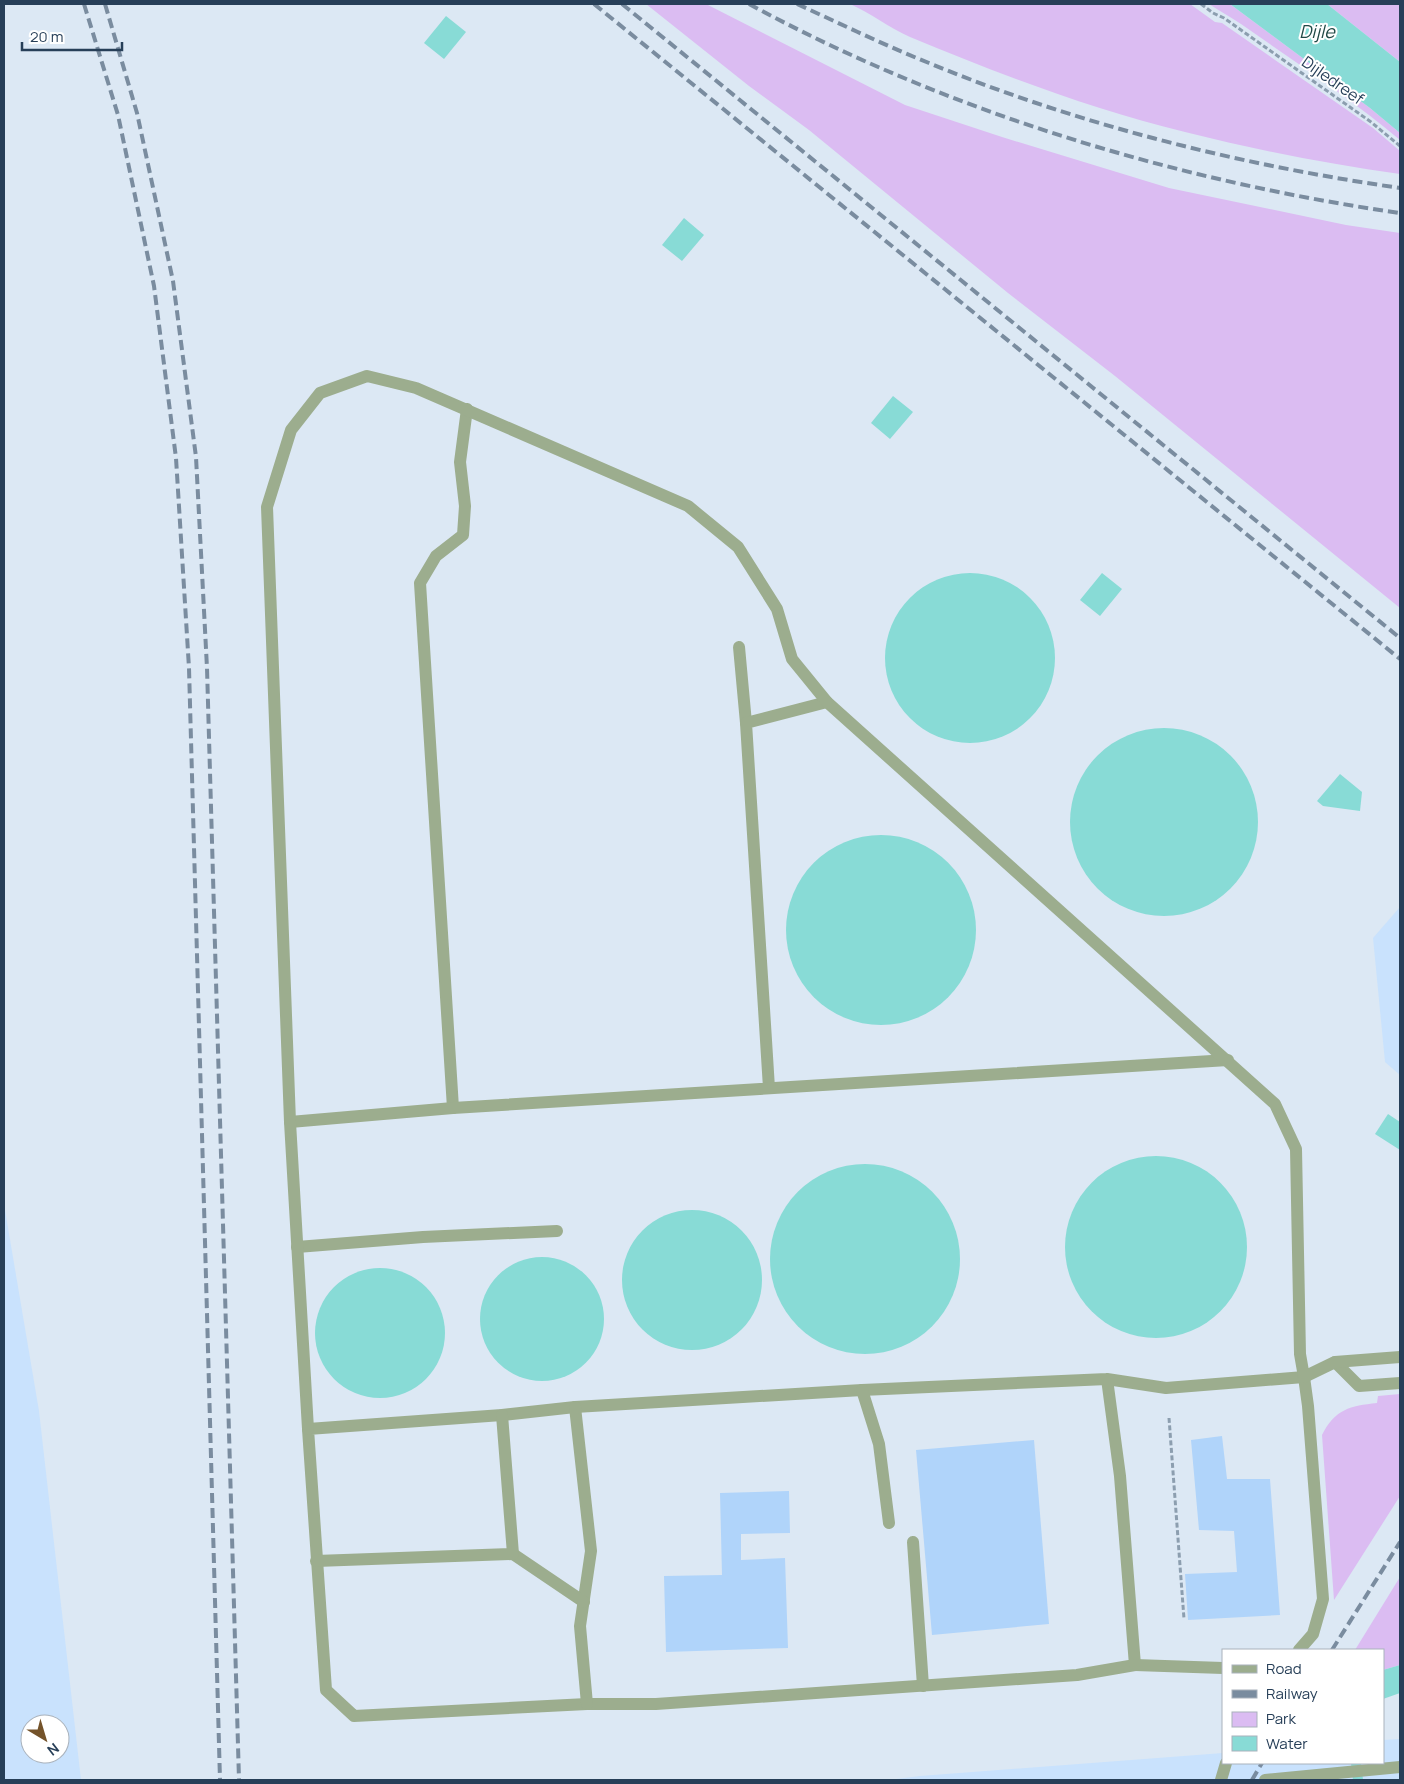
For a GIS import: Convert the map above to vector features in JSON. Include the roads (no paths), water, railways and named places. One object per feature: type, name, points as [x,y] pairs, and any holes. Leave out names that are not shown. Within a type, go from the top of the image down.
[{"type":"lane","points":[[1222,1668],[1135,1665],[1076,1675],[656,1704],[587,1704],[354,1716],[326,1690],[316,1561],[290,1122],[267,507],[291,430],[320,393],[367,376],[416,388],[688,506],[738,547],[777,608],[792,659],[827,702],[1275,1104],[1296,1149],[1300,1354],[1308,1406],[1323,1599],[1313,1634],[1300,1649]]},
{"type":"lane","points":[[453,1108],[420,583],[436,556],[462,535],[465,506],[460,462],[467,409]]},
{"type":"lane","points":[[739,647],[746,723],[769,1088]]},
{"type":"lane","points":[[746,723],[827,702]]},
{"type":"lane","points":[[290,1122],[453,1108],[1228,1060]]},
{"type":"lane","points":[[297,1247],[423,1238],[557,1232]]},
{"type":"lane","points":[[308,1429],[575,1408],[862,1390],[1107,1379],[1166,1388],[1304,1377],[1335,1362],[1400,1357]]},
{"type":"lane","points":[[1335,1362],[1358,1386],[1400,1383]]},
{"type":"lane","points":[[1107,1379],[1120,1476],[1135,1665]]},
{"type":"lane","points":[[862,1390],[879,1444],[889,1523]]},
{"type":"lane","points":[[575,1408],[591,1551],[580,1626],[587,1704]]},
{"type":"lane","points":[[502,1415],[513,1554]]},
{"type":"lane","points":[[913,1542],[923,1686]]},
{"type":"lane","points":[[316,1561],[513,1554],[584,1602]]},
{"type":"lane","points":[[1221,1780],[1226,1764]]},
{"type":"lane","points":[[1264,1780],[1400,1767]]},
{"type":"water","name":"Dijle","points":[[1230,4],[1327,4],[1400,62],[1400,133],[1370,108]]},
{"type":"water","points":[[446,16],[466,32],[444,59],[424,43]]},
{"type":"water","points":[[684,218],[704,235],[682,261],[662,245]]},
{"type":"water","points":[[893,396],[913,412],[890,439],[871,423]]},
{"type":"water","points":[[970,573],[995,577],[1010,583],[1024,592],[1036,604],[1045,618],[1051,633],[1055,658],[1051,683],[1045,698],[1036,712],[1024,724],[1010,733],[995,739],[970,743],[945,739],[930,733],[916,724],[904,712],[895,698],[889,683],[885,658],[889,633],[895,618],[904,604],[916,592],[930,583],[945,577]]},
{"type":"water","points":[[1102,573],[1122,589],[1100,616],[1080,600]]},
{"type":"water","points":[[1164,728],[1200,735],[1216,744],[1230,756],[1242,770],[1251,786],[1258,822],[1251,858],[1242,874],[1230,888],[1216,900],[1200,909],[1164,916],[1128,909],[1112,900],[1098,888],[1086,874],[1077,858],[1070,822],[1077,786],[1086,770],[1098,756],[1112,744],[1128,735]]},
{"type":"water","points":[[1340,774],[1362,792],[1360,811],[1323,806],[1317,801]]},
{"type":"water","points":[[890,835],[900,836],[926,846],[942,856],[955,869],[969,893],[975,911],[975,949],[969,967],[955,991],[942,1004],[918,1018],[900,1024],[872,1025],[862,1024],[836,1014],[820,1004],[807,991],[793,967],[787,949],[786,921],[787,911],[797,885],[807,869],[820,856],[844,842],[862,836]]},
{"type":"water","points":[[1388,1114],[1400,1122],[1400,1150],[1375,1134]]},
{"type":"water","points":[[1165,1156],[1191,1163],[1207,1171],[1226,1189],[1240,1212],[1247,1238],[1247,1256],[1240,1282],[1232,1298],[1214,1317],[1207,1323],[1182,1334],[1165,1338],[1147,1338],[1121,1331],[1105,1323],[1080,1298],[1072,1282],[1067,1265],[1065,1238],[1072,1212],[1080,1196],[1105,1171],[1121,1163],[1138,1158]]},
{"type":"water","points":[[865,1164],[901,1171],[918,1180],[932,1192],[944,1206],[953,1223],[960,1259],[953,1295],[944,1312],[932,1326],[918,1338],[901,1347],[865,1354],[829,1347],[812,1338],[798,1326],[786,1312],[777,1295],[770,1259],[777,1223],[786,1206],[798,1192],[812,1180],[829,1171]]},
{"type":"water","points":[[692,1210],[706,1211],[719,1215],[742,1230],[757,1253],[761,1266],[761,1294],[757,1307],[742,1330],[719,1345],[706,1349],[692,1350],[678,1349],[665,1345],[642,1330],[627,1307],[623,1294],[622,1280],[623,1266],[627,1253],[642,1230],[665,1215],[678,1211]]},
{"type":"water","points":[[542,1257],[566,1262],[586,1275],[599,1295],[604,1319],[599,1343],[586,1363],[566,1376],[542,1381],[518,1376],[498,1363],[485,1343],[480,1319],[485,1295],[498,1275],[518,1262]]},
{"type":"water","points":[[380,1268],[393,1269],[405,1273],[426,1287],[440,1308],[444,1320],[444,1346],[440,1358],[426,1379],[405,1393],[393,1397],[380,1398],[367,1397],[355,1393],[334,1379],[320,1358],[316,1346],[315,1333],[316,1320],[320,1308],[334,1287],[355,1273],[367,1269]]},
{"type":"water","points":[[1400,1665],[1400,1693],[1384,1699],[1384,1670]]},
{"type":"waterway","points":[[1356,1764],[1358,1780]]},
{"type":"railway","points":[[84,4],[118,115],[154,286],[176,458],[189,668],[220,1780]]},
{"type":"railway","points":[[105,4],[137,113],[173,281],[196,457],[207,668],[239,1780]]},
{"type":"railway","points":[[594,4],[1400,659]]},
{"type":"railway","points":[[622,4],[1400,638]]},
{"type":"railway","points":[[749,4],[825,43],[903,78],[983,109],[1065,137],[1148,161],[1232,182],[1400,213]]},
{"type":"railway","points":[[797,4],[929,63],[986,85],[1102,124],[1220,155],[1340,179],[1400,188]]},
{"type":"railway","points":[[1333,1649],[1400,1542]]},
{"type":"railway","points":[[1252,1780],[1261,1764]]}]
